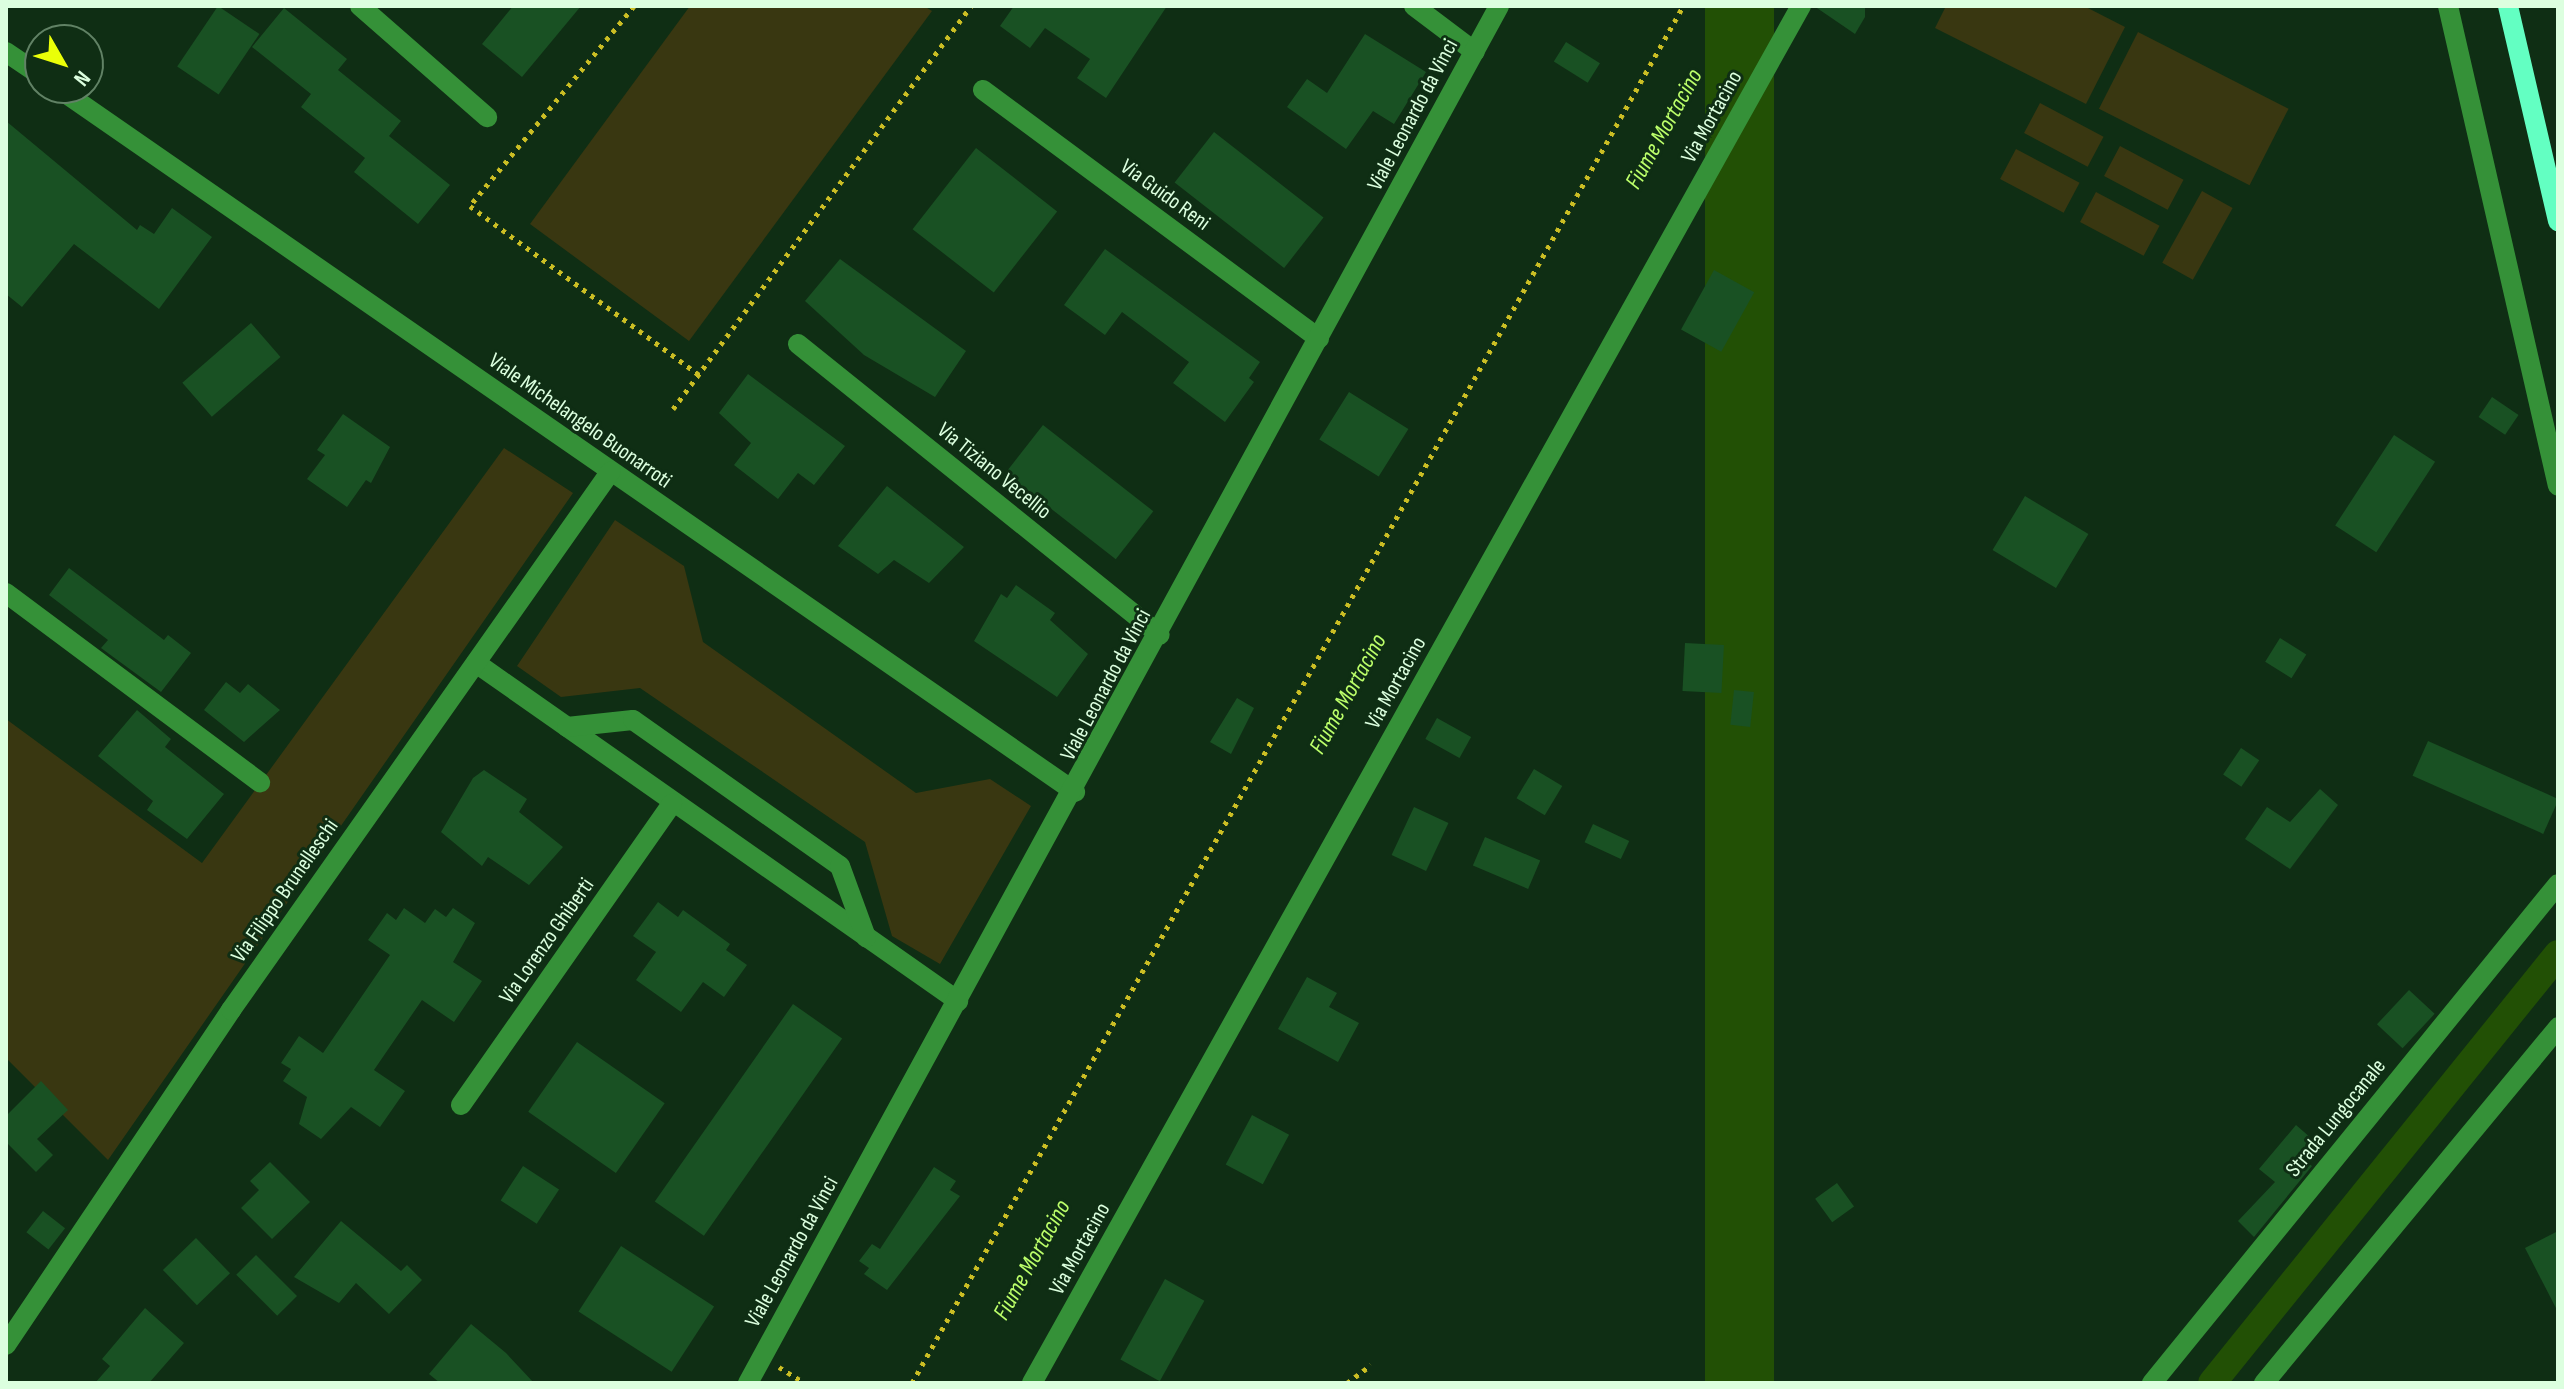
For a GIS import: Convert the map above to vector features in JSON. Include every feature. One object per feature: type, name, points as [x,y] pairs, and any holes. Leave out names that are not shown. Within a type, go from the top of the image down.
[{"type":"main road","points":[[2508,6],[2558,221]]},
{"type":"street","points":[[360,6],[487,117]]},
{"type":"street","points":[[1414,6],[1475,52]]},
{"type":"street","name":"Viale Leonardo da Vinci","points":[[748,1383],[1075,792],[1499,6]]},
{"type":"street","name":"Via Mortacino","points":[[1032,1383],[1801,6]]},
{"type":"street","points":[[2448,6],[2558,486]]},
{"type":"street","points":[[6,52],[24,64]]},
{"type":"street","name":"Via Guido Reni","points":[[983,90],[1319,339]]},
{"type":"street","name":"Viale Michelangelo Buonarroti","points":[[81,104],[1075,792]]},
{"type":"street","name":"Via Tiziano Vecellio","points":[[798,344],[1160,635]]},
{"type":"street","name":"Via Filippo Brunelleschi","points":[[6,1345],[231,1010],[611,471]]},
{"type":"street","points":[[6,593],[260,782]]},
{"type":"street","points":[[476,663],[672,804],[958,1001]]},
{"type":"street","points":[[567,727],[633,720],[659,738],[840,866],[866,937]]},
{"type":"street","name":"Via Lorenzo Ghiberti","points":[[461,1105],[672,804]]},
{"type":"street","name":"Strada Lungocanale","points":[[2152,1383],[2558,884]]},
{"type":"street","points":[[2264,1383],[2558,1027]]},
{"type":"path","points":[[634,6],[470,206],[701,376]]},
{"type":"path","points":[[673,409],[701,376],[971,6]]},
{"type":"path","points":[[912,1383],[1683,6]]},
{"type":"path","points":[[1347,1383],[1371,1365]]},
{"type":"shaded area","points":[[690,6],[924,6],[932,11],[689,341],[530,224]]},
{"type":"shaded area","points":[[1946,6],[2084,6],[2125,27],[2086,104],[1935,28]]},
{"type":"shaded area","points":[[2138,32],[2289,109],[2250,185],[2099,109]]},
{"type":"shaded area","points":[[2040,103],[2104,137],[2088,167],[2024,133]]},
{"type":"shaded area","points":[[2120,146],[2184,180],[2168,210],[2104,176]]},
{"type":"shaded area","points":[[2016,149],[2080,183],[2064,213],[2000,179]]},
{"type":"shaded area","points":[[2202,191],[2233,208],[2193,280],[2162,263]]},
{"type":"shaded area","points":[[2096,192],[2160,226],[2144,256],[2080,222]]},
{"type":"shaded area","points":[[504,448],[573,493],[108,1160],[6,1058],[6,719],[202,863]]},
{"type":"shaded area","points":[[615,520],[684,566],[703,642],[916,793],[990,779],[1031,806],[940,964],[892,936],[865,842],[640,688],[561,697],[517,666]]},
{"type":"water","points":[[1705,6],[1774,6],[1774,1383],[1705,1383]]},
{"type":"building","points":[[218,6],[259,34],[219,94],[177,67]]},
{"type":"building","points":[[513,6],[581,6],[522,77],[482,44]]},
{"type":"building","points":[[1014,6],[1167,6],[1106,98],[1077,78],[1090,59],[1045,28],[1030,48],[1000,26]]},
{"type":"building","points":[[1814,6],[1865,6],[1865,17],[1855,34]]},
{"type":"building","points":[[284,8],[347,59],[338,70],[401,121],[389,136],[450,185],[418,224],[354,172],[365,158],[301,107],[311,94],[252,47]]},
{"type":"building","points":[[1365,34],[1426,72],[1394,124],[1373,111],[1346,149],[1287,107],[1307,79],[1327,93]]},
{"type":"building","points":[[1566,42],[1600,63],[1588,83],[1554,62]]},
{"type":"building","points":[[6,121],[137,230],[140,225],[154,234],[172,208],[212,237],[159,309],[74,244],[22,307],[6,294]]},
{"type":"building","points":[[1214,132],[1324,218],[1284,268],[1175,182]]},
{"type":"building","points":[[976,148],[1057,211],[994,293],[913,229]]},
{"type":"building","points":[[1105,249],[1260,362],[1249,378],[1254,382],[1225,422],[1173,383],[1189,362],[1122,312],[1105,335],[1064,305]]},
{"type":"building","points":[[840,259],[966,351],[935,397],[864,355],[805,301]]},
{"type":"building","points":[[1714,270],[1754,292],[1721,352],[1681,329]]},
{"type":"building","points":[[251,323],[281,357],[212,417],[182,383]]},
{"type":"building","points":[[748,374],[845,446],[814,485],[798,473],[778,499],[734,465],[751,443],[719,413]]},
{"type":"building","points":[[1349,392],[1408,429],[1379,477],[1319,439]]},
{"type":"building","points":[[2492,397],[2519,415],[2505,435],[2479,417]]},
{"type":"building","points":[[343,414],[390,447],[371,483],[366,480],[347,507],[307,479],[325,455],[317,450]]},
{"type":"building","points":[[1043,425],[1153,511],[1116,559],[1005,473]]},
{"type":"building","points":[[2394,435],[2435,462],[2376,552],[2335,526]]},
{"type":"building","points":[[887,486],[964,547],[929,583],[894,560],[878,574],[838,546]]},
{"type":"building","points":[[2025,496],[2088,534],[2056,588],[1993,550]]},
{"type":"building","points":[[69,568],[164,640],[168,635],[191,653],[161,692],[101,648],[108,640],[49,595]]},
{"type":"building","points":[[1016,585],[1055,613],[1050,620],[1088,654],[1057,697],[974,641],[1001,594],[1007,598]]},
{"type":"building","points":[[2280,638],[2306,654],[2291,678],[2265,662]]},
{"type":"building","points":[[1685,643],[1724,645],[1721,693],[1682,691]]},
{"type":"building","points":[[226,682],[240,693],[248,684],[280,710],[244,742],[204,710]]},
{"type":"building","points":[[1734,690],[1754,692],[1750,727],[1730,725]]},
{"type":"building","points":[[1237,698],[1254,708],[1231,754],[1210,742]]},
{"type":"building","points":[[137,710],[171,739],[165,747],[224,794],[187,839],[147,810],[153,801],[98,756]]},
{"type":"building","points":[[1437,718],[1471,737],[1459,758],[1425,739]]},
{"type":"building","points":[[2428,741],[2558,799],[2543,834],[2413,776]]},
{"type":"building","points":[[2241,748],[2259,760],[2241,787],[2223,775]]},
{"type":"building","points":[[1534,769],[1562,786],[1545,815],[1516,798]]},
{"type":"building","points":[[484,770],[527,799],[519,812],[563,847],[529,885],[488,857],[482,866],[441,832],[473,778]]},
{"type":"building","points":[[2320,789],[2338,805],[2290,869],[2245,839],[2267,807],[2290,822]]},
{"type":"building","points":[[1414,807],[1448,823],[1426,871],[1392,855]]},
{"type":"building","points":[[1593,824],[1629,841],[1621,859],[1585,842]]},
{"type":"building","points":[[1485,837],[1540,860],[1528,889],[1473,866]]},
{"type":"building","points":[[658,902],[678,917],[683,910],[730,944],[726,950],[747,965],[724,997],[703,982],[681,1012],[636,980],[656,952],[633,936]]},
{"type":"building","points":[[404,908],[425,923],[435,909],[446,917],[453,908],[475,923],[453,962],[482,981],[454,1022],[422,1000],[374,1070],[405,1091],[380,1127],[351,1107],[321,1139],[299,1124],[307,1097],[283,1081],[291,1069],[281,1063],[299,1036],[323,1053],[390,955],[368,940],[387,913],[396,920]]},
{"type":"building","points":[[1307,977],[1337,993],[1329,1007],[1359,1023],[1338,1062],[1278,1029]]},
{"type":"building","points":[[2409,990],[2435,1014],[2403,1048],[2377,1024]]},
{"type":"building","points":[[793,1004],[842,1038],[704,1236],[655,1201]]},
{"type":"building","points":[[577,1042],[665,1103],[616,1173],[528,1112]]},
{"type":"building","points":[[41,1081],[68,1110],[37,1139],[53,1155],[36,1172],[6,1142],[6,1116]]},
{"type":"building","points":[[1252,1115],[1289,1135],[1263,1184],[1226,1164]]},
{"type":"building","points":[[2296,1125],[2319,1145],[2305,1161],[2312,1166],[2254,1237],[2238,1221],[2275,1182],[2259,1169]]},
{"type":"building","points":[[270,1162],[310,1202],[272,1239],[241,1208],[259,1190],[250,1181]]},
{"type":"building","points":[[523,1166],[559,1189],[537,1224],[501,1200]]},
{"type":"building","points":[[934,1167],[956,1181],[950,1190],[960,1196],[887,1290],[864,1274],[869,1268],[859,1261],[872,1244],[880,1249]]},
{"type":"building","points":[[1837,1183],[1854,1206],[1832,1222],[1815,1199]]},
{"type":"building","points":[[43,1211],[65,1228],[48,1250],[26,1232]]},
{"type":"building","points":[[341,1221],[401,1271],[407,1265],[422,1280],[389,1314],[356,1283],[339,1303],[294,1277]]},
{"type":"building","points":[[2558,1231],[2558,1312],[2525,1248]]},
{"type":"building","points":[[196,1238],[230,1273],[197,1305],[163,1270]]},
{"type":"building","points":[[621,1246],[714,1306],[672,1372],[579,1311]]},
{"type":"building","points":[[256,1255],[297,1296],[277,1316],[236,1275]]},
{"type":"building","points":[[1165,1279],[1204,1301],[1160,1381],[1120,1359]]},
{"type":"building","points":[[145,1308],[184,1343],[149,1383],[95,1383],[110,1366],[102,1359]]},
{"type":"building","points":[[471,1324],[506,1353],[534,1383],[440,1383],[429,1374]]},
{"type":"waterway","points":[[2212,1383],[2558,954]]},
{"type":"water label","name":"Fiume Mortacino","points":[[1664,129]]},
{"type":"water label","name":"Fiume Mortacino","points":[[1348,694]]},
{"type":"water label","name":"Fiume Mortacino","points":[[1032,1260]]}]
